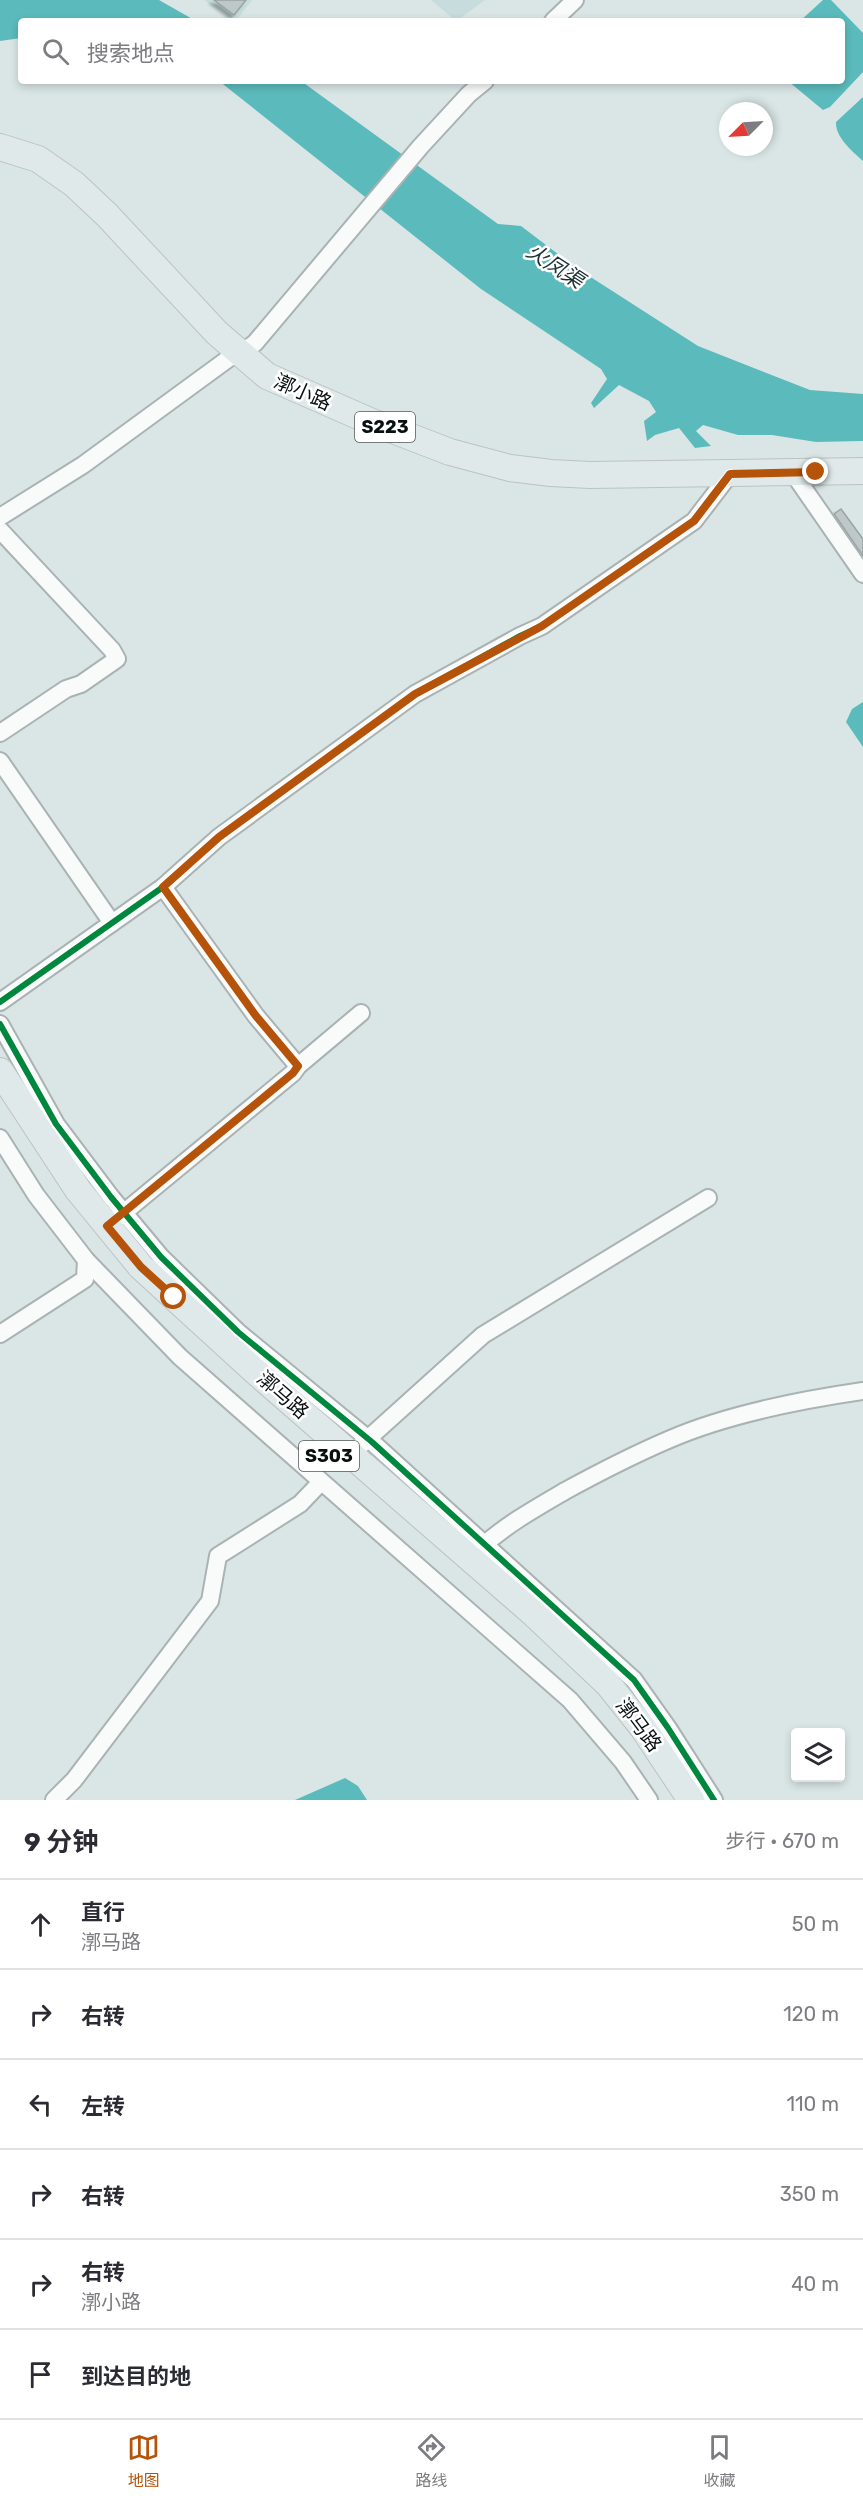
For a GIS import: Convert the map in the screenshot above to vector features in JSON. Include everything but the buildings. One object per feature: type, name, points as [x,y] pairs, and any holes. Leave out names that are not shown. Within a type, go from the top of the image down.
[{"type":"main road","name":"漷小路","points":[[0,147],[38,159],[74,183],[240,354],[267,376],[394,430],[479,460],[510,468],[561,474],[863,471]]},
{"type":"main road","name":"漷马路","points":[[0,1071],[78,1190],[115,1219],[141,1267],[359,1446],[477,1551],[534,1614],[608,1684],[644,1728],[691,1800]]},
{"type":"main road","name":"漷马路","points":[[0,1099],[40,1165],[84,1225],[130,1277],[247,1384],[524,1625],[596,1693],[633,1738],[672,1800]]},
{"type":"street","points":[[556,18],[575,0]]},
{"type":"street","points":[[0,517],[83,465],[232,356],[240,354],[255,343],[368,212],[421,146],[481,84]]},
{"type":"street","points":[[793,473],[863,574]]},
{"type":"street","points":[[0,1002],[163,887],[219,837],[415,694],[542,626],[694,521],[730,474]]},
{"type":"street","points":[[0,530],[112,650],[117,659],[81,684],[66,689],[0,733]]},
{"type":"street","points":[[0,761],[112,923]]},
{"type":"street","points":[[163,887],[256,1016],[298,1066]]},
{"type":"street","points":[[0,1024],[56,1124],[115,1219],[284,1081],[298,1066],[361,1014]]},
{"type":"street","points":[[0,1138],[36,1195],[86,1260],[180,1357],[570,1700],[623,1762],[649,1800]]},
{"type":"street","points":[[359,1446],[483,1335],[708,1198]]},
{"type":"street","points":[[0,1334],[85,1279],[86,1260]]},
{"type":"street","points":[[714,1800],[634,1680],[477,1551],[516,1519],[585,1480],[669,1439],[783,1406],[863,1390]]},
{"type":"street","points":[[54,1800],[74,1780],[210,1601],[218,1556],[300,1504],[321,1482]]},
{"type":"shaded area","points":[[204,0],[252,0],[238,18],[231,18]]},
{"type":"shaded area","points":[[431,0],[485,0],[460,18],[452,18]]},
{"type":"water","points":[[0,0],[159,0],[191,18],[18,18],[18,38],[0,41]]},
{"type":"water","points":[[823,0],[831,0],[863,33],[863,72],[830,107],[823,110],[792,84],[845,84],[845,18],[803,18]]},
{"type":"water","name":"火凤渠","points":[[223,84],[305,84],[498,224],[521,226],[575,267],[698,346],[810,390],[863,394],[863,441],[816,442],[772,435],[738,435],[703,425],[696,431],[711,446],[695,448],[679,428],[655,435],[647,441],[644,421],[656,412],[649,401],[619,385],[594,408],[591,403],[607,379],[601,369],[481,289]]},
{"type":"water","points":[[863,97],[863,161],[841,139],[836,122]]},
{"type":"water","points":[[863,702],[863,747],[846,722],[852,709]]},
{"type":"water","points":[[345,1778],[358,1786],[367,1800],[295,1800]]},
{"type":"cycle path","points":[[0,1002],[163,887],[219,837],[415,694],[542,626],[694,521],[730,474]]},
{"type":"cycle path","points":[[0,1024],[56,1124],[111,1197],[161,1257],[238,1332],[372,1442],[634,1680],[714,1800]]},
{"type":"route","points":[[174,1297],[141,1267],[107,1226],[206,1146],[293,1073],[298,1066],[256,1016],[163,887],[219,837],[415,694],[542,626],[694,521],[730,474],[816,472]]}]
